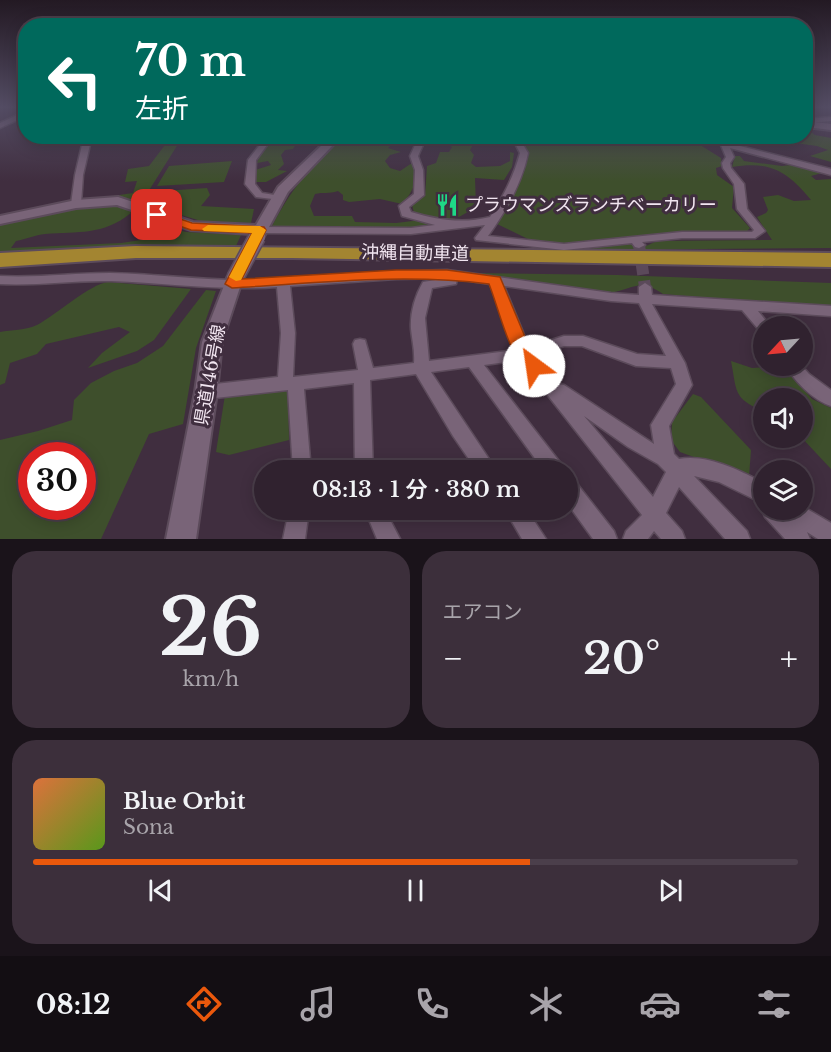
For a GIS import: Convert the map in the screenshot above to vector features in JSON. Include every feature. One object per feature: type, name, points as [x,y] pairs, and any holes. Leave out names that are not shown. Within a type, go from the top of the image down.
[{"type":"highway","name":"沖縄自動車道","points":[[0,260],[136,252],[831,260]]},
{"type":"highway","name":"沖縄自動車道","points":[[0,269],[219,262],[831,271]]},
{"type":"main road","name":"県道146号線","points":[[182,539],[212,342],[234,281],[278,198],[328,144]]},
{"type":"main road","points":[[0,220],[76,204],[118,201],[191,226],[258,233]]},
{"type":"street","points":[[76,204],[79,175],[86,144]]},
{"type":"street","points":[[264,144],[252,160],[250,184],[259,195],[278,198]]},
{"type":"street","points":[[419,144],[414,156],[419,170],[419,195],[404,206],[406,214],[458,225]]},
{"type":"street","points":[[520,144],[523,159],[518,175],[480,238],[564,247],[637,242],[682,235],[755,235],[760,231],[742,209],[739,184],[726,168],[730,157],[725,144]]},
{"type":"street","points":[[734,144],[831,172]]},
{"type":"street","points":[[258,233],[411,231],[476,225],[492,220]]},
{"type":"street","points":[[0,280],[109,277],[283,283],[396,274],[458,276],[611,297],[645,293],[747,307],[831,311]]},
{"type":"street","points":[[420,368],[423,362],[418,327],[422,297],[428,285],[452,281],[458,276]]},
{"type":"street","points":[[495,280],[524,354],[674,539]]},
{"type":"street","points":[[283,283],[290,339],[290,384],[300,460]]},
{"type":"street","points":[[634,539],[654,516],[675,476],[660,425],[684,385],[677,363],[645,293]]},
{"type":"street","points":[[747,307],[755,316]]},
{"type":"street","points":[[206,392],[364,376],[524,354],[564,341],[583,341],[636,360],[677,363]]},
{"type":"street","points":[[360,344],[364,376],[361,404],[364,460]]},
{"type":"street","points":[[472,360],[547,460]]},
{"type":"street","points":[[420,368],[480,460]]},
{"type":"street","points":[[802,376],[831,399]]},
{"type":"street","points":[[544,378],[605,421],[618,433],[670,463],[739,539]]},
{"type":"street","points":[[670,463],[687,464],[723,475],[753,488]]},
{"type":"street","points":[[578,502],[606,539]]},
{"type":"street","points":[[294,539],[297,520]]},
{"type":"street","points":[[378,520],[389,539]]},
{"type":"street","points":[[522,520],[535,539]]},
{"type":"street","points":[[782,520],[800,539]]},
{"type":"street","points":[[807,520],[831,535]]},
{"type":"green space","points":[[813,133],[831,138],[831,162],[810,156],[828,150],[802,144],[813,144]]},
{"type":"green space","points":[[166,144],[178,144],[148,192],[207,188],[210,195],[201,206],[254,209],[251,223],[201,221],[132,200],[92,199],[133,193],[137,181],[125,182],[128,169],[149,166]]},
{"type":"green space","points":[[296,144],[293,149],[285,150],[281,155],[284,164],[278,170],[287,171],[266,182],[256,182],[255,170],[271,165],[268,161],[257,163],[268,145]]},
{"type":"green space","points":[[334,144],[392,144],[388,148],[401,152],[390,155],[385,161],[390,168],[400,171],[412,163],[415,174],[414,185],[402,204],[380,199],[349,202],[343,200],[343,195],[338,191],[315,194],[310,206],[314,216],[352,216],[355,222],[396,223],[421,220],[438,226],[410,229],[279,228],[272,226],[308,172]]},
{"type":"green space","points":[[447,144],[473,144],[470,150],[474,155],[471,163],[476,167],[500,166],[510,161],[510,152],[514,153],[512,167],[504,180],[475,178],[476,206],[460,217],[446,220],[414,213],[412,205],[425,196],[427,166],[436,163],[440,152],[449,152],[452,147]]},
{"type":"green space","points":[[523,144],[699,144],[721,158],[722,166],[716,168],[717,175],[734,187],[732,208],[750,228],[745,233],[686,231],[562,244],[528,239],[497,224],[515,192],[524,169]]},
{"type":"green space","points":[[735,156],[740,156],[744,161],[782,166],[800,164],[822,173],[811,176],[816,180],[831,179],[831,248],[581,250],[625,243],[646,246],[657,241],[772,240],[757,217],[768,210],[763,197],[778,195],[794,201],[811,200],[794,182],[777,170],[757,166],[732,167]]},
{"type":"green space","points":[[232,161],[224,182],[157,186],[169,166]]},
{"type":"green space","points":[[105,204],[129,210],[131,213],[110,226],[100,229],[38,235],[16,241],[11,248],[121,243],[161,237],[167,227],[186,232],[241,235],[236,246],[101,248],[0,255],[0,223]]},
{"type":"green space","points":[[462,273],[618,275],[831,283],[831,308],[663,294],[642,285],[609,293]]},
{"type":"green space","points":[[108,282],[191,289],[154,340],[137,351],[88,368],[102,353],[130,332],[119,327],[46,344],[37,354],[10,363],[5,383],[0,385],[0,332],[37,325],[92,288]]},
{"type":"green space","points":[[206,290],[216,291],[196,348],[183,424],[149,434],[101,539],[0,539],[0,440],[72,420],[74,400],[91,383],[114,371],[137,363],[163,346]]},
{"type":"green space","points":[[731,361],[753,368],[753,376],[792,376],[803,388],[753,388],[753,406],[741,398],[734,380]]},
{"type":"green space","points":[[288,389],[289,440],[229,455],[216,452],[225,395]]},
{"type":"green space","points":[[693,394],[701,397],[751,450],[749,477],[680,452],[671,440],[672,422]]},
{"type":"green space","points":[[813,399],[831,408],[831,469],[811,448]]},
{"type":"tunnel","points":[[639,245],[645,287]]},
{"type":"slow traffic","points":[[208,229],[260,230],[236,277]]},
{"type":"place","name":"プラウマンズランチベーカリー","points":[[447,205]]},
{"type":"route","points":[[157,215],[191,226],[260,230],[232,284],[283,283],[396,274],[447,274],[495,280],[524,354],[534,366]]}]
